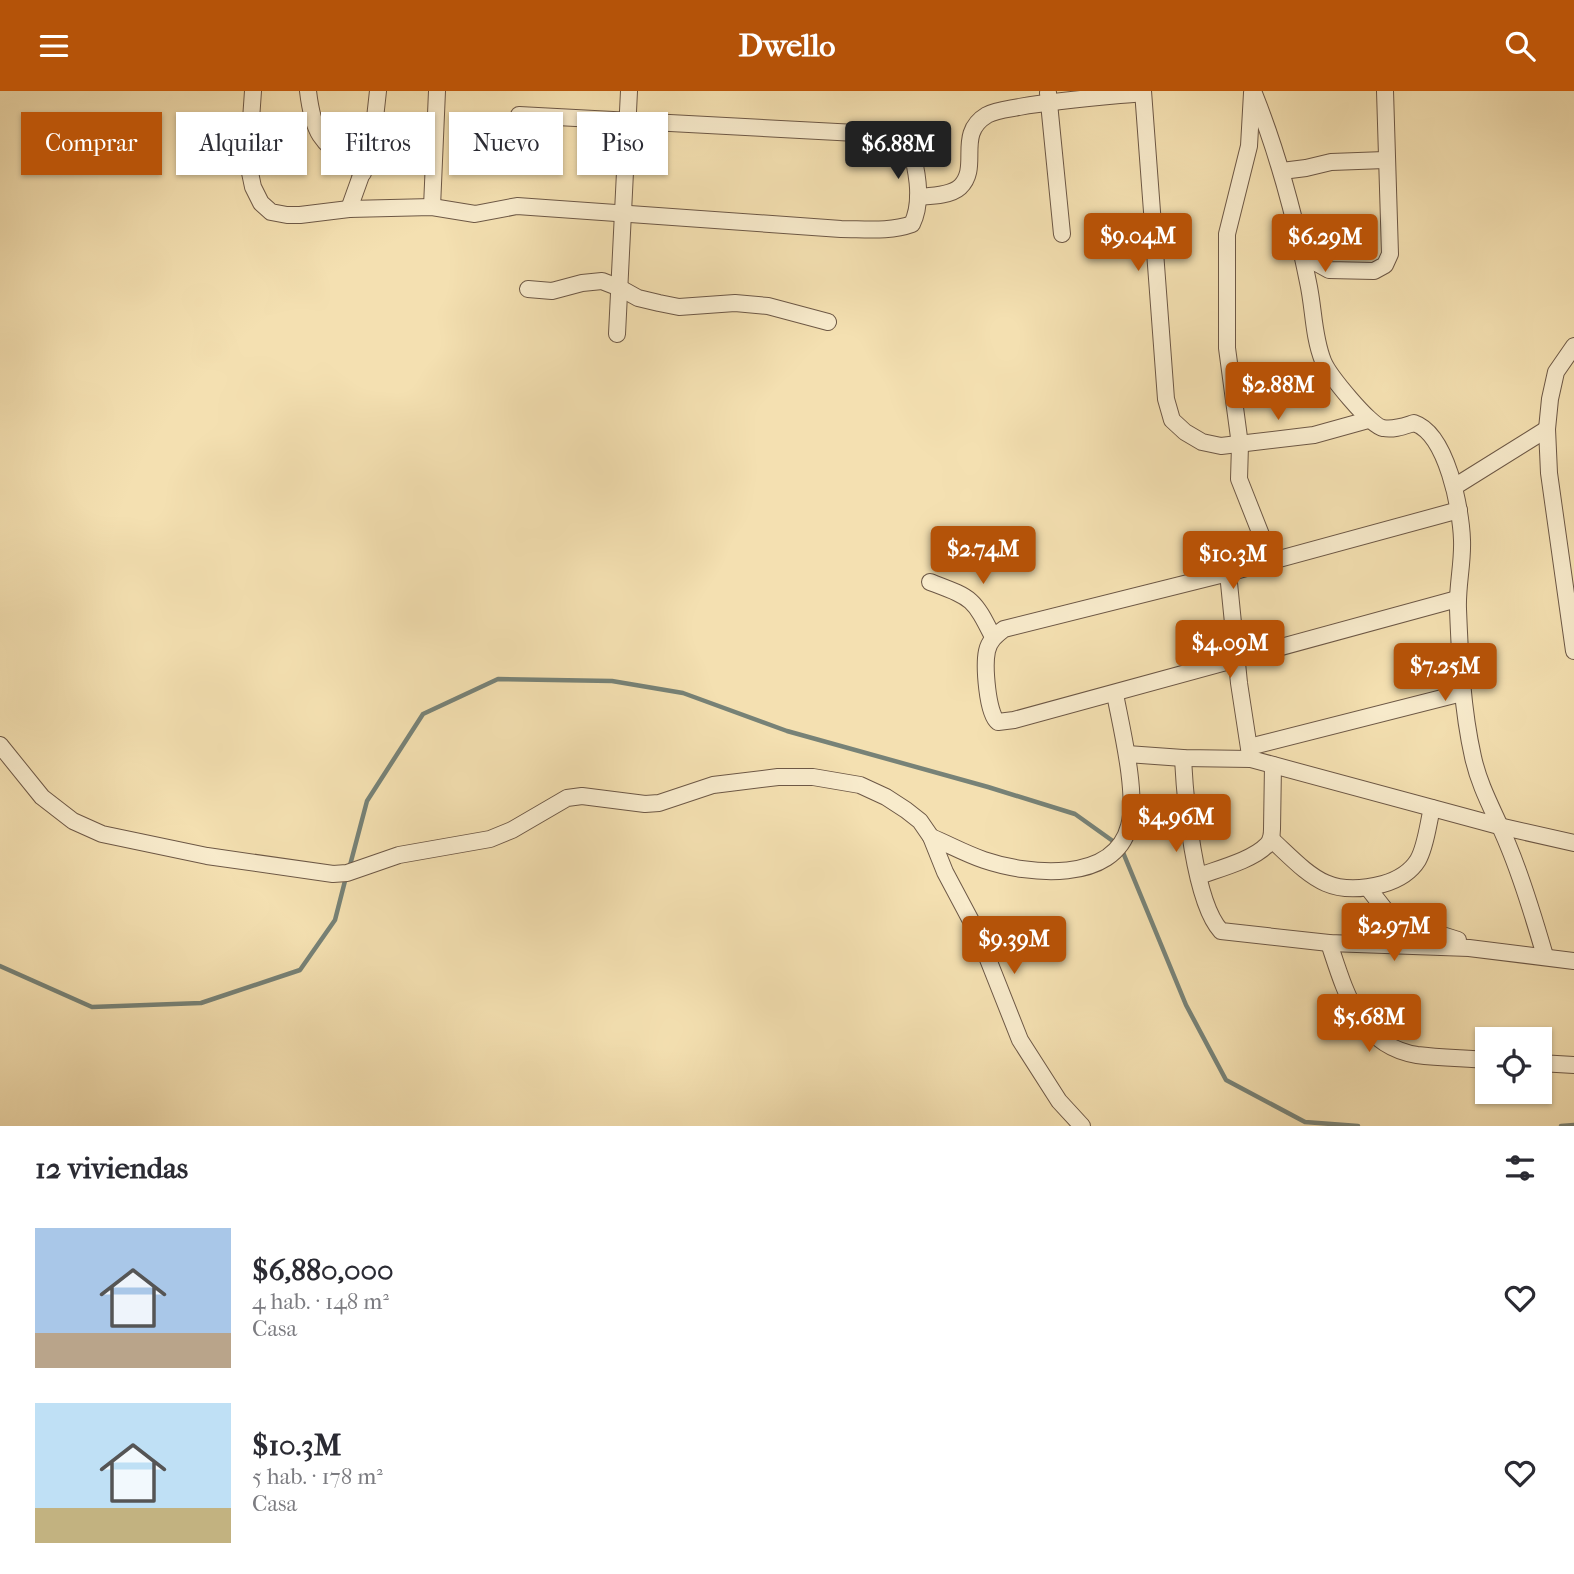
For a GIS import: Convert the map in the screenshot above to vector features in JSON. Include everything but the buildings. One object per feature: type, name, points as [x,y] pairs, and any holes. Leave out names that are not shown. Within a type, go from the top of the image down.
[{"type":"street","points":[[253,91],[248,163],[253,187],[261,203],[271,212],[287,215],[349,209],[432,207],[475,214],[517,206],[841,229],[901,228],[912,224],[917,215],[914,159],[909,141],[903,137],[880,133],[668,123]]},
{"type":"street","points":[[307,91],[314,128],[321,138]]},
{"type":"street","points":[[376,112],[378,91]]},
{"type":"street","points":[[432,207],[437,91]]},
{"type":"street","points":[[628,112],[629,91]]},
{"type":"street","points":[[1253,91],[1282,170],[1303,255],[1313,326],[1324,364],[1368,420],[1381,428],[1398,428],[1414,423],[1421,425],[1434,439],[1454,487],[1462,541],[1457,599],[1462,693],[1473,758],[1490,808],[1522,880],[1545,956]]},
{"type":"street","points":[[1253,91],[1249,146],[1227,234],[1227,348],[1240,445],[1239,479],[1271,561]]},
{"type":"street","points":[[1303,255],[1329,269],[1374,271],[1385,265],[1390,254],[1385,160],[1385,91]]},
{"type":"street","points":[[918,197],[959,188],[966,178],[969,140],[976,123],[990,113],[1049,96],[1143,92],[1166,400],[1172,420],[1202,442],[1221,446],[1314,436],[1368,420]]},
{"type":"street","points":[[1049,96],[1062,235]]},
{"type":"street","points":[[1282,170],[1331,162],[1385,160]]},
{"type":"street","points":[[349,209],[362,175]]},
{"type":"street","points":[[617,334],[626,175]]},
{"type":"street","points":[[528,289],[552,291],[602,281],[638,298],[679,307],[734,303],[768,306],[828,322]]},
{"type":"street","points":[[1574,346],[1556,372],[1550,399],[1548,429],[1549,473],[1569,585],[1574,651]]},
{"type":"street","points":[[1454,487],[1548,429]]},
{"type":"street","points":[[1457,599],[1115,694],[998,722],[991,714],[987,650],[993,637],[1004,629],[1228,573],[1459,510]]},
{"type":"street","points":[[1228,573],[1250,753]]},
{"type":"street","points":[[930,582],[965,595],[972,601],[993,637]]},
{"type":"street","points":[[1127,754],[1183,758],[1250,753],[1462,693]]},
{"type":"street","points":[[931,837],[983,860],[1012,868],[1074,870],[1109,856],[1124,841],[1130,824],[1127,754],[1115,694]]},
{"type":"street","points":[[0,745],[42,797],[73,821],[102,834],[208,856],[333,874],[347,873],[399,855],[490,839],[512,830],[567,799],[582,796],[645,804],[659,803],[713,785],[778,777],[814,777],[860,785],[886,796],[906,810],[920,821],[931,837],[945,871],[978,934],[1020,1040],[1059,1101],[1082,1126]]},
{"type":"street","points":[[1250,753],[1273,765],[1499,826],[1574,843]]},
{"type":"street","points":[[1183,758],[1187,814],[1199,876],[1209,913],[1221,931],[1329,943],[1437,945],[1574,961]]},
{"type":"street","points":[[1199,876],[1259,851],[1271,839],[1273,765]]},
{"type":"street","points":[[1271,839],[1326,885],[1342,889],[1368,888],[1406,874],[1418,859],[1432,808]]},
{"type":"street","points":[[1368,888],[1386,911],[1420,928],[1498,951]]},
{"type":"street","points":[[1329,943],[1342,982],[1366,1028],[1396,1049],[1415,1055],[1475,1059]]},
{"type":"street","points":[[1552,1064],[1574,1065]]},
{"type":"waterway","points":[[349,869],[367,801],[423,714],[498,679],[612,681],[683,693],[787,731],[1075,814],[1117,844]]},
{"type":"waterway","points":[[1122,850],[1186,1005],[1226,1080],[1305,1122],[1358,1126]]},
{"type":"waterway","points":[[0,966],[92,1007],[201,1003],[300,970],[335,920],[346,877]]},
{"type":"waterway","points":[[1561,1126],[1574,1125]]}]
